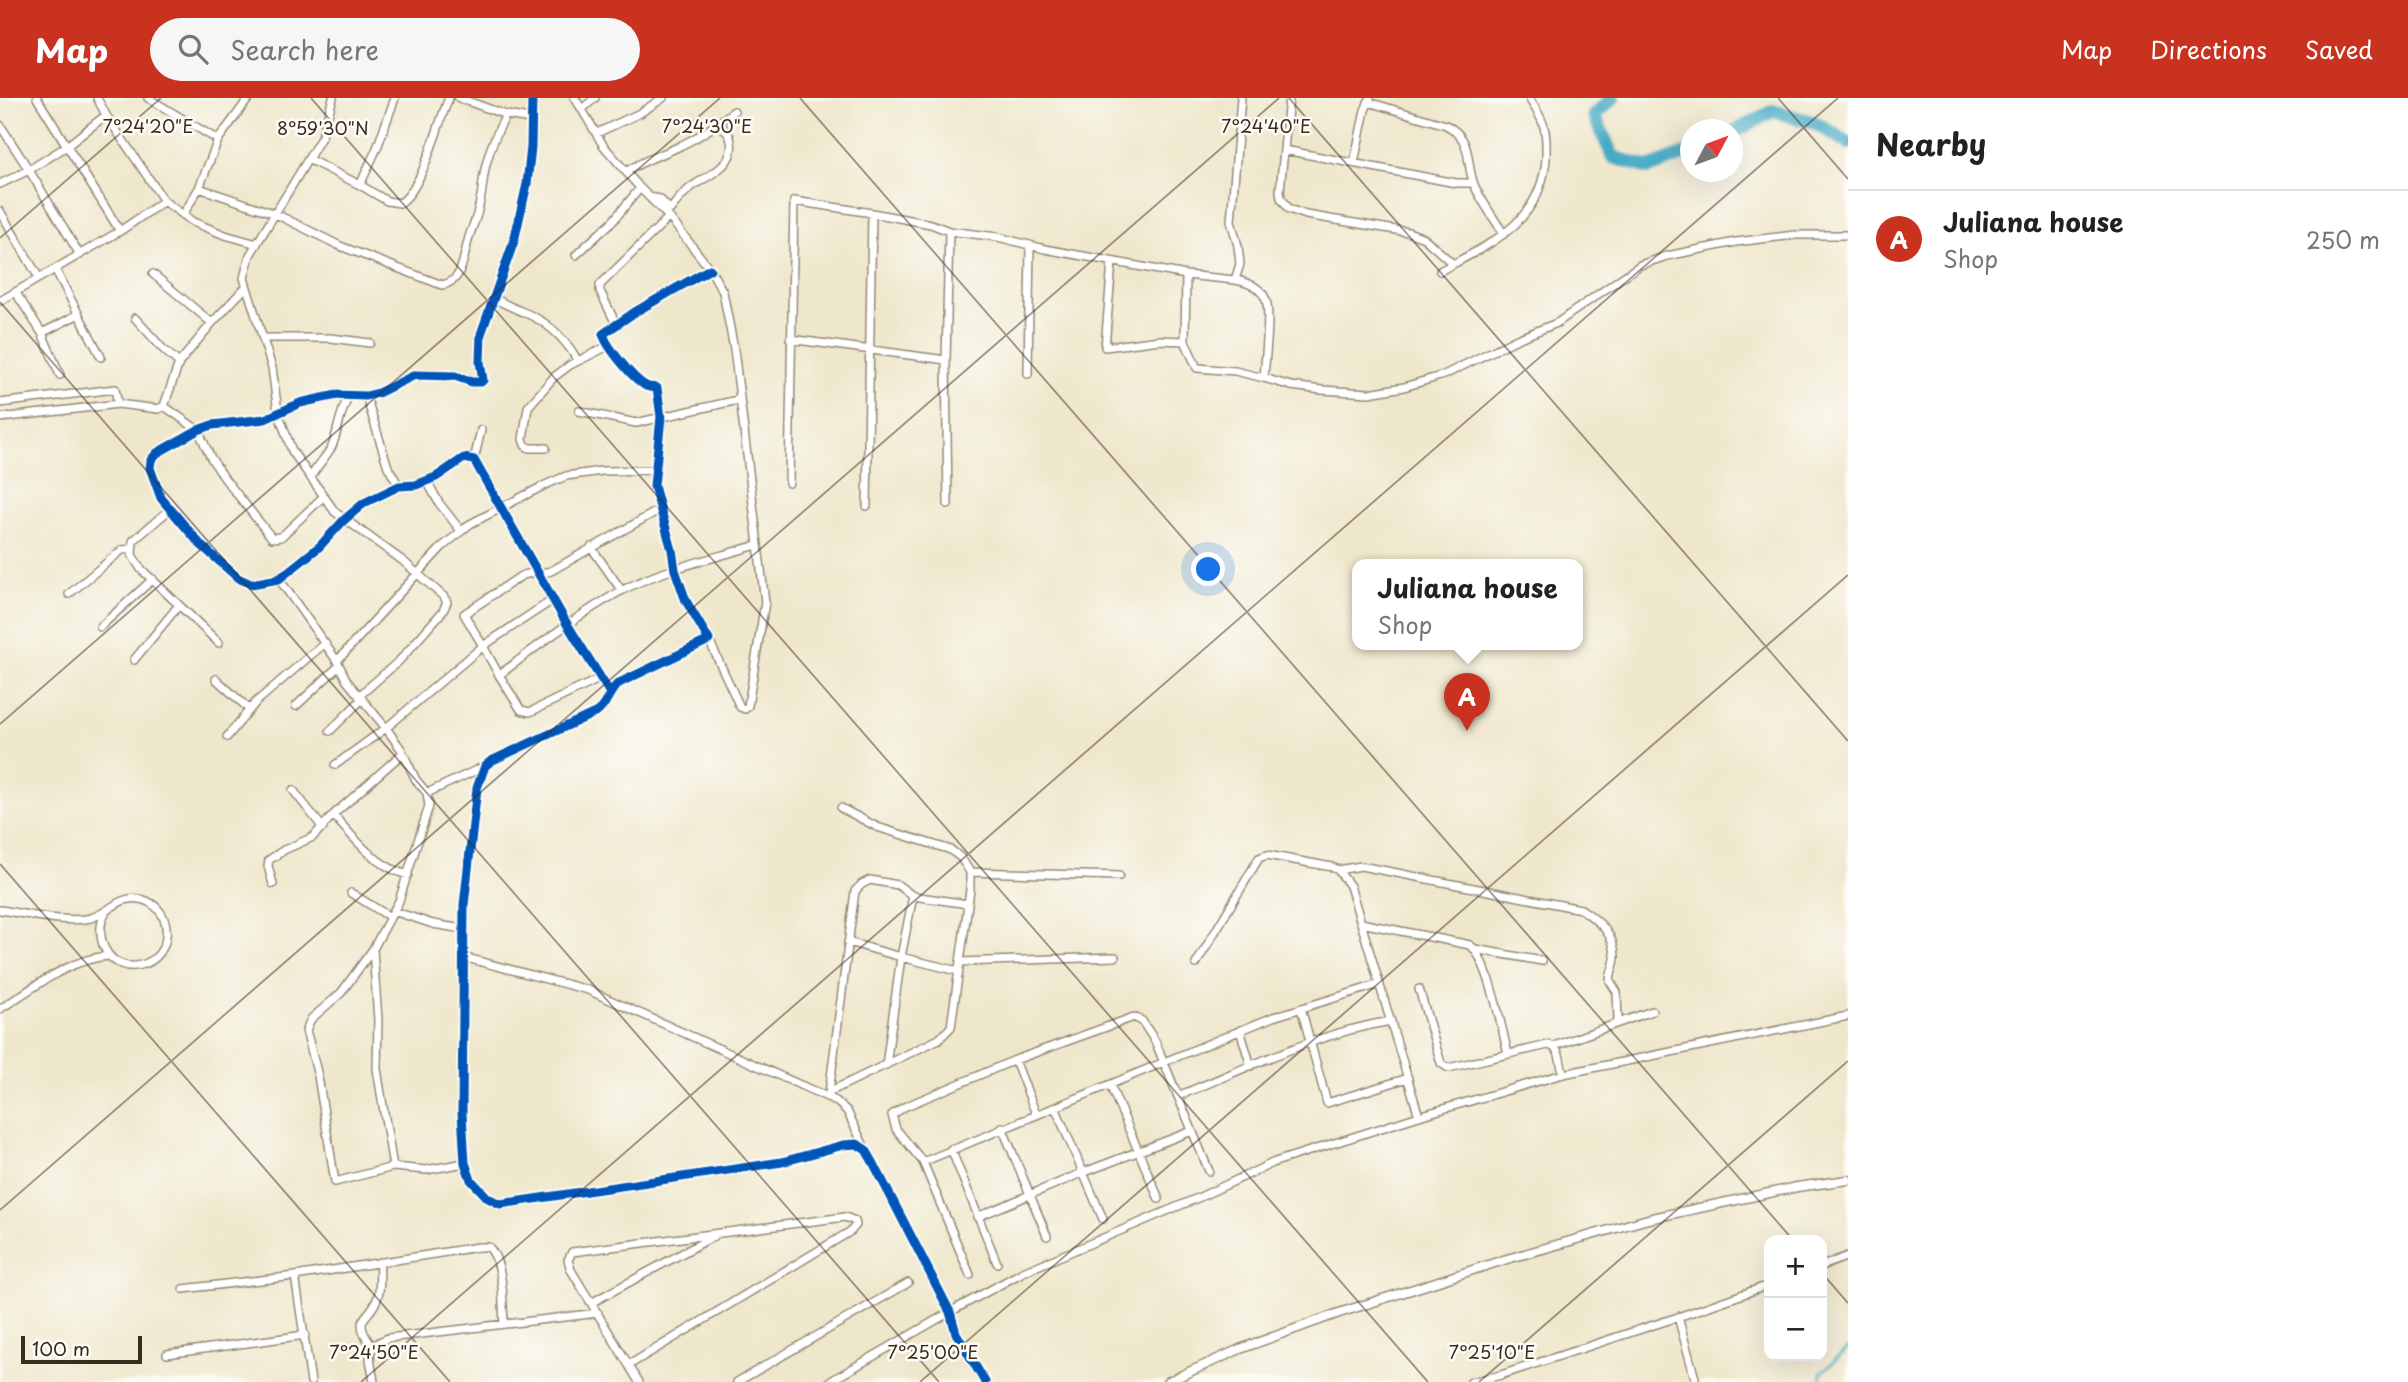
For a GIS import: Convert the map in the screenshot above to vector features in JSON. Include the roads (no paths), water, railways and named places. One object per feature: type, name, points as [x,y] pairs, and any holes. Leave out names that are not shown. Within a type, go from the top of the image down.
[{"type":"street","points":[[37,98],[120,231]]},
{"type":"street","points":[[148,98],[218,140]]},
{"type":"street","points":[[235,98],[243,106]]},
{"type":"street","points":[[183,215],[199,188],[218,140],[249,98]]},
{"type":"street","points":[[330,731],[400,660],[446,607],[447,602],[417,573],[344,520],[292,451],[278,412],[272,368],[260,323],[246,287],[244,270],[322,136],[333,98]]},
{"type":"street","points":[[360,185],[395,98]]},
{"type":"street","points":[[308,159],[387,201],[400,203],[411,195],[449,98]]},
{"type":"street","points":[[458,98],[506,115],[530,119]]},
{"type":"street","points":[[474,460],[464,458],[436,477],[416,485],[399,486],[364,503],[319,547],[279,579],[251,584],[222,567],[169,510],[160,498],[150,468],[156,453],[212,425],[252,422],[318,399],[366,396],[415,375],[455,376],[481,382],[481,334],[514,241],[527,184],[532,98]]},
{"type":"street","points":[[575,98],[603,145],[669,217],[710,269],[723,292],[734,349],[738,400],[765,603],[755,670],[748,706],[745,709],[740,706],[687,601],[675,570],[654,486],[661,417],[657,388],[646,386],[623,364],[608,346],[603,334],[710,269]]},
{"type":"street","points":[[582,109],[595,98]]},
{"type":"street","points":[[597,133],[640,113],[663,98]]},
{"type":"street","points":[[1235,280],[1240,264],[1231,221],[1241,98]]},
{"type":"street","points":[[1289,98],[1280,198],[1289,209],[1306,215],[1408,232],[1424,238],[1453,264]]},
{"type":"street","points":[[1440,271],[1504,234],[1538,195],[1544,179],[1544,126],[1529,98]]},
{"type":"street","points":[[100,99],[106,115],[164,201],[183,215],[225,235],[257,244]]},
{"type":"street","points":[[1354,163],[1369,100],[1446,125],[1464,138],[1473,183],[1504,234]]},
{"type":"street","points":[[626,172],[642,160],[684,145],[734,111]]},
{"type":"street","points":[[0,184],[29,170],[67,146],[106,115]]},
{"type":"street","points":[[199,188],[275,214],[340,246],[442,285],[450,284],[458,275],[465,259],[468,238],[478,211],[487,159],[506,115]]},
{"type":"street","points":[[649,197],[660,199],[670,210],[690,188],[725,164],[730,155],[731,139],[718,124]]},
{"type":"street","points":[[0,125],[80,255]]},
{"type":"street","points":[[1284,150],[1456,183],[1473,183]]},
{"type":"street","points":[[576,255],[613,221],[640,188]]},
{"type":"street","points":[[0,301],[120,231],[164,201]]},
{"type":"street","points":[[789,483],[794,201],[931,224],[949,231],[998,237],[1112,262],[1247,282],[1259,290],[1266,300],[1268,316],[1264,378]]},
{"type":"street","points":[[0,211],[39,278]]},
{"type":"street","points":[[867,506],[872,213]]},
{"type":"street","points":[[617,324],[600,291],[600,285],[669,217]]},
{"type":"street","points":[[948,504],[946,360],[949,231]]},
{"type":"street","points":[[1186,275],[1185,341],[1197,368],[1235,370],[1291,386],[1369,393],[1404,387],[1444,375],[1517,339],[1557,323],[1640,265],[1667,256],[1795,234],[1848,235]]},
{"type":"street","points":[[1028,374],[1030,245]]},
{"type":"street","points":[[1112,262],[1105,347],[1160,340],[1185,341]]},
{"type":"street","points":[[55,269],[102,357]]},
{"type":"street","points":[[153,274],[212,323]]},
{"type":"street","points":[[0,418],[118,404],[158,409],[164,406],[179,363],[246,287]]},
{"type":"street","points":[[16,293],[42,333],[60,375]]},
{"type":"street","points":[[494,298],[540,321],[570,347],[577,360]]},
{"type":"street","points":[[42,333],[79,314]]},
{"type":"street","points":[[135,318],[179,363]]},
{"type":"street","points":[[262,338],[331,338],[370,344]]},
{"type":"street","points":[[790,339],[946,360]]},
{"type":"street","points":[[546,448],[525,445],[523,439],[528,407],[554,377],[577,360],[608,346]]},
{"type":"street","points":[[0,403],[115,389],[118,404]]},
{"type":"street","points":[[311,477],[317,464],[333,444],[341,410],[349,396]]},
{"type":"street","points":[[366,396],[388,467],[399,486]]},
{"type":"street","points":[[579,411],[636,422],[738,400]]},
{"type":"street","points":[[164,406],[198,430],[225,480],[272,538],[281,537],[324,496]]},
{"type":"street","points":[[481,430],[474,460],[567,624],[610,693]]},
{"type":"street","points":[[296,706],[338,663],[417,573],[461,531],[566,476],[602,471],[655,470]]},
{"type":"street","points":[[427,481],[461,531]]},
{"type":"street","points":[[169,510],[133,541],[132,555],[141,569],[219,643]]},
{"type":"street","points":[[601,678],[524,713],[464,614],[521,576],[527,573],[540,574],[659,510]]},
{"type":"street","points":[[499,675],[567,624],[622,591],[675,570],[757,545]]},
{"type":"street","points":[[591,547],[622,591]]},
{"type":"street","points":[[69,594],[122,550],[131,549]]},
{"type":"street","points":[[100,627],[153,579]]},
{"type":"street","points":[[279,579],[325,643],[347,681],[386,728],[403,753],[416,780],[428,793],[429,806],[399,901],[373,949],[341,993],[311,1019],[306,1030],[318,1076],[335,1182],[393,1167],[426,1170],[465,1163]]},
{"type":"street","points":[[335,765],[386,728],[483,646],[554,599]]},
{"type":"street","points":[[134,660],[179,605]]},
{"type":"street","points":[[428,793],[597,712],[619,683],[709,640]]},
{"type":"street","points":[[227,737],[249,709],[325,643]]},
{"type":"street","points":[[216,679],[249,709]]},
{"type":"street","points":[[274,884],[269,860],[307,840],[323,828],[333,815],[403,753]]},
{"type":"street","points":[[485,766],[477,788],[463,929],[462,1113],[465,1163],[471,1180],[479,1191],[500,1204],[782,1162],[843,1145],[857,1144],[866,1150]]},
{"type":"street","points":[[293,790],[323,828]]},
{"type":"street","points":[[829,1095],[947,1033],[951,1027],[970,872],[961,858],[951,850],[877,827],[841,808]]},
{"type":"street","points":[[333,815],[373,856],[392,870],[408,875]]},
{"type":"street","points":[[1196,964],[1259,858],[1267,855],[1338,870],[1349,886],[1419,1116]]},
{"type":"street","points":[[1338,870],[1361,866],[1581,909],[1602,926],[1613,943],[1615,959],[1610,981],[1617,992],[1618,1022]]},
{"type":"street","points":[[970,872],[1119,876]]},
{"type":"street","points":[[829,1095],[855,891],[870,880],[898,885],[913,896],[968,904]]},
{"type":"street","points":[[351,894],[391,914],[433,925],[463,929]]},
{"type":"street","points":[[886,1065],[901,957],[913,896]]},
{"type":"street","points":[[138,899],[152,904],[158,909],[167,930],[162,951],[151,962],[129,966],[115,961],[101,943],[102,920],[105,914],[123,900],[138,899]]},
{"type":"street","points":[[0,910],[57,918],[86,919],[105,914]]},
{"type":"street","points":[[1361,923],[1542,961]]},
{"type":"street","points":[[848,942],[958,971]]},
{"type":"street","points":[[1475,948],[1483,962],[1508,1054]]},
{"type":"street","points":[[373,949],[378,1020],[377,1069],[393,1167]]},
{"type":"street","points":[[0,1009],[79,963],[95,957],[109,956]]},
{"type":"street","points":[[463,957],[588,990],[829,1095],[841,1104],[950,1312],[956,1333],[985,1382]]},
{"type":"street","points":[[960,962],[1115,957]]},
{"type":"street","points":[[923,1162],[1273,1017],[1380,984]]},
{"type":"street","points":[[1419,989],[1441,1063],[1448,1068],[1548,1045],[1554,1046],[1652,1011]]},
{"type":"street","points":[[1301,1008],[1327,1103],[1408,1078]]},
{"type":"street","points":[[829,1382],[1023,1272],[1199,1198],[1275,1162],[1563,1074],[1848,1016]]},
{"type":"street","points":[[970,1275],[923,1162],[896,1129],[892,1115],[904,1107],[1015,1060],[1134,1017],[1144,1024],[1164,1062],[1209,1171]]},
{"type":"street","points":[[1178,1096],[1310,1043],[1371,1024],[1391,1021]]},
{"type":"street","points":[[1240,1030],[1251,1066]]},
{"type":"street","points":[[1554,1046],[1558,1050],[1563,1074]]},
{"type":"street","points":[[1015,1060],[1036,1114]]},
{"type":"street","points":[[1111,1084],[1158,1199]]},
{"type":"street","points":[[1055,1107],[1104,1219]]},
{"type":"street","points":[[1002,1127],[1047,1236]]},
{"type":"street","points":[[977,1217],[1192,1131]]},
{"type":"street","points":[[951,1149],[997,1264]]},
{"type":"street","points":[[1167,1382],[1240,1349],[1339,1312],[1507,1259],[1648,1219],[1797,1187],[1848,1180]]},
{"type":"street","points":[[629,1365],[851,1231],[856,1225],[855,1221],[845,1217],[572,1252],[568,1260],[571,1270],[637,1382]]},
{"type":"street","points":[[592,1303],[718,1234]]},
{"type":"street","points":[[183,1289],[295,1276],[489,1247],[498,1264],[504,1324]]},
{"type":"street","points":[[1827,1264],[1848,1256]]},
{"type":"street","points":[[372,1346],[363,1334],[362,1325],[364,1317],[379,1296],[380,1262]]},
{"type":"street","points":[[295,1276],[311,1382]]},
{"type":"street","points":[[737,1382],[908,1283]]},
{"type":"street","points":[[1471,1382],[1504,1378],[1764,1287]]},
{"type":"street","points":[[374,1382],[370,1351],[372,1346],[388,1338],[597,1313]]},
{"type":"street","points":[[1678,1317],[1696,1382]]},
{"type":"street","points":[[167,1354],[304,1335]]},
{"type":"waterway","points":[[1613,98],[1594,115],[1613,157],[1649,168],[1680,156]]},
{"type":"waterway","points":[[1743,127],[1773,111],[1816,123],[1848,143]]},
{"type":"waterway","points":[[1822,1382],[1821,1373],[1848,1348]]},
{"type":"place","name":"Juliana house","points":[[1467,731]]}]
